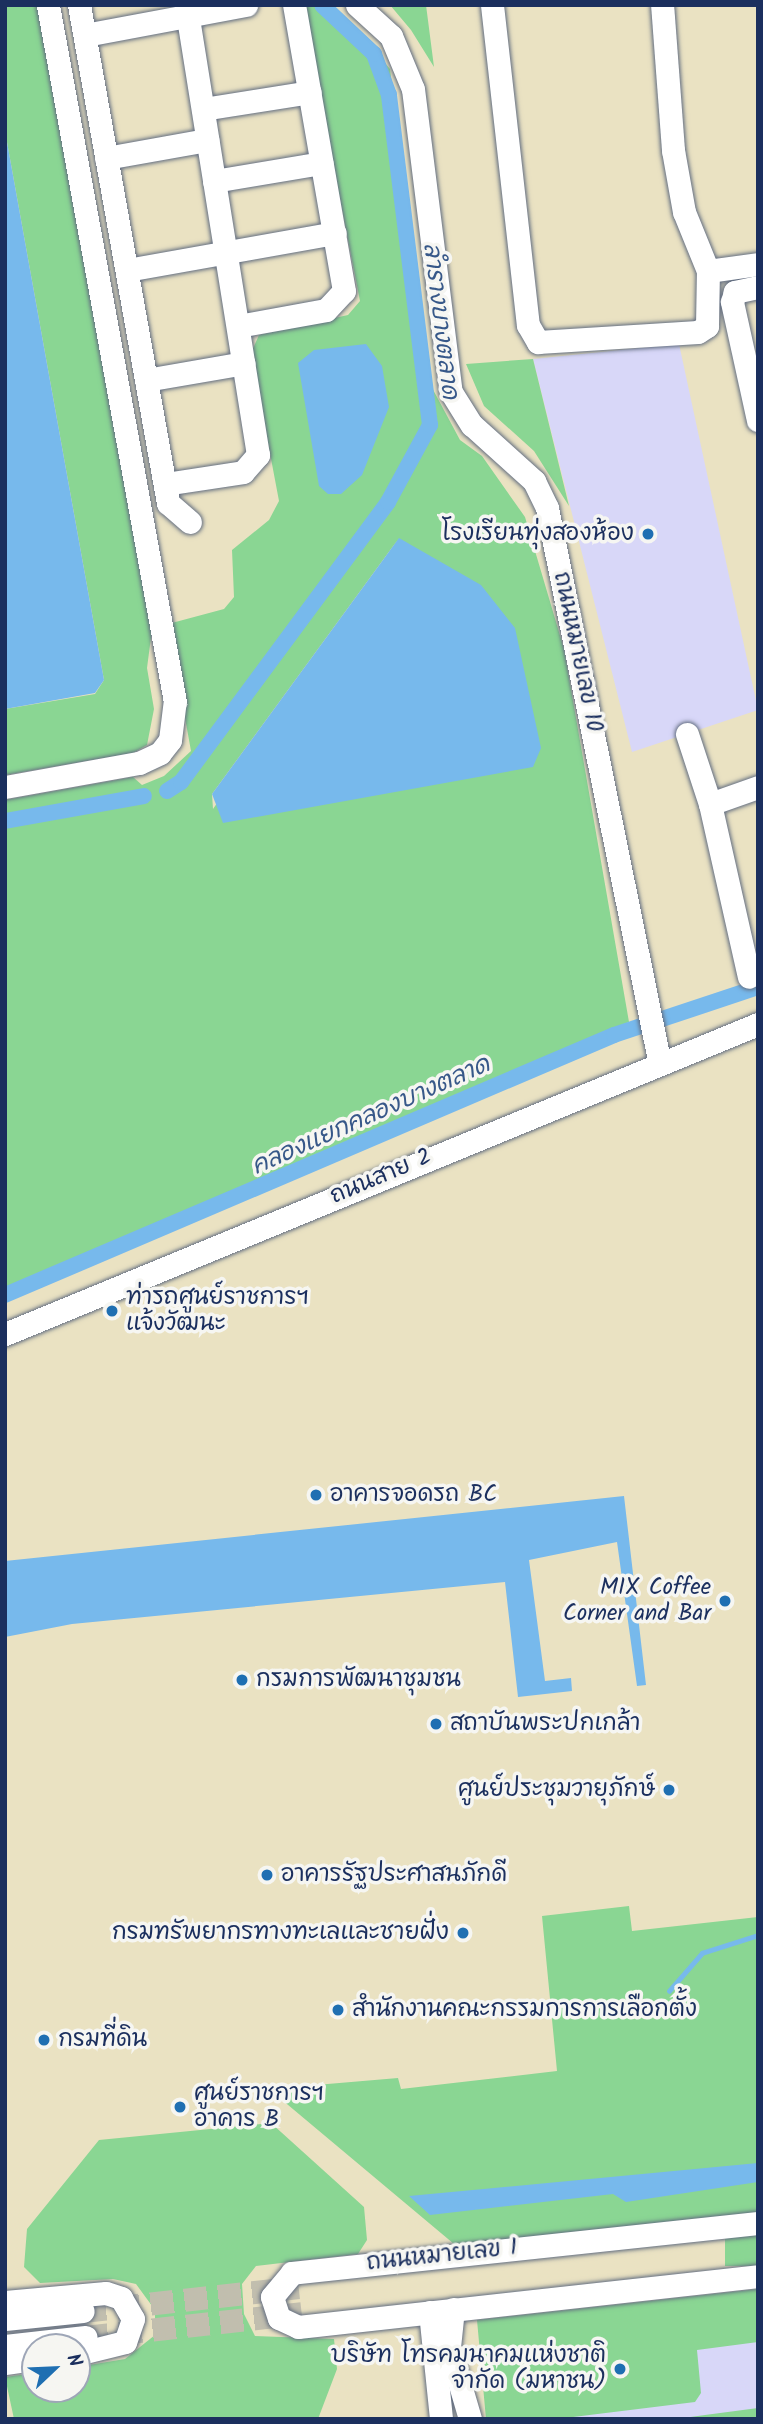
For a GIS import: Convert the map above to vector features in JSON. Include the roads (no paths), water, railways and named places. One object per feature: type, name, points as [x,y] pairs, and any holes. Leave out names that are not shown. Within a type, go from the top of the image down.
[{"type":"street","points":[[5,787],[139,763],[160,753],[170,740],[175,702],[48,5]]},
{"type":"street","points":[[79,5],[168,503],[190,522]]},
{"type":"street","points":[[85,35],[187,10],[246,5]]},
{"type":"street","points":[[238,326],[336,305],[344,288],[294,5]]},
{"type":"street","name":"ถนนหมายเลข 10","points":[[357,5],[391,36],[413,89],[451,393],[472,425],[534,481],[547,508],[648,1018],[659,1060]]},
{"type":"street","points":[[492,5],[531,336],[538,342],[698,332],[709,317],[708,271],[687,223],[673,150],[662,5]]},
{"type":"street","points":[[165,484],[241,472],[254,464],[258,452],[187,10]]},
{"type":"street","points":[[202,109],[310,92]]},
{"type":"street","points":[[106,158],[208,140]]},
{"type":"street","points":[[214,180],[322,163]]},
{"type":"street","points":[[127,270],[335,233]]},
{"type":"street","points":[[708,271],[758,264]]},
{"type":"street","points":[[751,287],[732,302],[758,420]]},
{"type":"street","points":[[146,380],[244,363]]},
{"type":"street","points":[[687,734],[710,804],[749,977]]},
{"type":"street","points":[[710,804],[758,787]]},
{"type":"street","name":"ถนนสาย 2","points":[[5,1334],[659,1060],[758,1024]]},
{"type":"street","name":"ถนนหมายเลข 1","points":[[758,2223],[292,2273],[274,2288],[275,2312],[290,2326],[758,2276]]},
{"type":"street","name":"ถนนหมายเลข 1","points":[[299,2287],[589,2254],[724,2227]]},
{"type":"street","name":"ถนนหมายเลข 1","points":[[302,2313],[591,2280],[732,2278]]},
{"type":"street","points":[[8,2307],[106,2293],[121,2298],[133,2319],[125,2342],[91,2345]]},
{"type":"street","points":[[8,2307],[83,2311]]},
{"type":"street","points":[[453,2309],[449,2347],[469,2407]]},
{"type":"street","points":[[430,2312],[441,2419]]},
{"type":"street","points":[[438,2388],[443,2376],[453,2375],[469,2407]]},
{"type":"water","points":[[5,131],[104,680],[95,693],[5,709]]},
{"type":"water","points":[[366,344],[382,366],[389,407],[362,475],[341,494],[328,494],[319,486],[298,363],[314,350]]},
{"type":"water","points":[[399,538],[481,585],[515,628],[541,748],[533,767],[223,823],[212,794]]},
{"type":"water","points":[[624,1496],[646,1685],[637,1686],[617,1542],[529,1560],[545,1681],[571,1678],[572,1691],[518,1697],[505,1582],[72,1624],[5,1637],[5,1561]]},
{"type":"water","points":[[758,2163],[758,2182],[626,2202],[613,2194],[430,2215],[409,2196]]},
{"type":"waterway","name":"ลำรางบางตลาด","points":[[167,791],[181,782],[388,502],[430,425],[389,95],[374,54],[322,5]]},
{"type":"waterway","name":"ลำรางบางตลาด","points":[[5,821],[144,796]]},
{"type":"waterway","name":"คลองแยกคลองบางตลาด","points":[[5,1295],[614,1035],[758,987]]},
{"type":"waterway","points":[[669,1991],[702,1953],[758,1935]]},
{"type":"tunnel","points":[[83,2311],[299,2287]]},
{"type":"tunnel","points":[[91,2336],[302,2313]]},
{"type":"place","name":"โรงเรียนทุ่งสองห้อง","points":[[648,534]]},
{"type":"place","name":"ท่ารถศูนย์ราชการฯ แจ้งวัฒนะ","points":[[112,1311]]},
{"type":"place","name":"อาคารจอดรถ BC","points":[[316,1495]]},
{"type":"place","name":"MIX Coffee Corner and Bar","points":[[725,1601]]},
{"type":"place","name":"กรมการพัฒนาชุมชน","points":[[242,1680]]},
{"type":"place","name":"สถาบันพระปกเกล้า","points":[[436,1724]]},
{"type":"place","name":"ศูนย์ประชุมวายุภักษ์","points":[[669,1790]]},
{"type":"place","name":"อาคารรัฐประศาสนภักดี","points":[[267,1875]]},
{"type":"place","name":"กรมทรัพยากรทางทะเลและชายฝั่ง","points":[[463,1933]]},
{"type":"place","name":"สำนักงานคณะกรรมการการเลือกตั้ง","points":[[338,2010]]},
{"type":"place","name":"กรมที่ดิน","points":[[44,2040]]},
{"type":"place","name":"ศูนย์ราชการฯ อาคาร B","points":[[180,2107]]},
{"type":"place","name":"บริษัท โทรคมนาคมแห่งชาติ จำกัด (มหาชน)","points":[[620,2369]]}]
